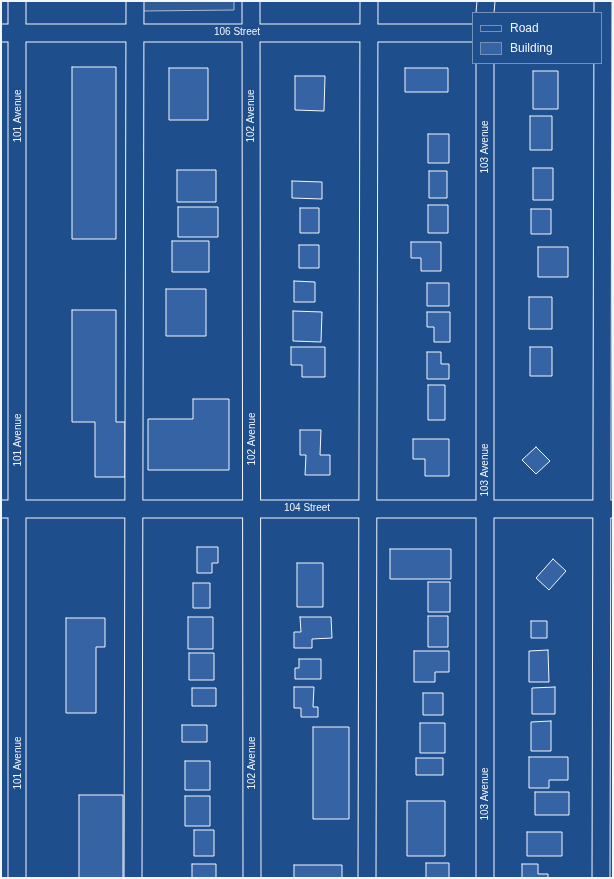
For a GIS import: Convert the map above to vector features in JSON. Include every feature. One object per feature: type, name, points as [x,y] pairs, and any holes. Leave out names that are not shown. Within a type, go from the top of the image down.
[{"type":"street","name":"101 Avenue","points":[[17,878],[9,508],[9,33],[18,1]]},
{"type":"street","points":[[133,878],[135,1]]},
{"type":"street","name":"102 Avenue","points":[[251,1],[252,878]]},
{"type":"street","points":[[367,878],[369,1]]},
{"type":"street","points":[[486,1],[486,12]]},
{"type":"street","points":[[601,878],[607,508],[605,33],[603,1]]},
{"type":"street","name":"106 Street","points":[[9,33],[472,33]]},
{"type":"street","name":"103 Avenue","points":[[485,64],[485,878]]},
{"type":"street","name":"104 Street","points":[[9,508],[607,508]]},
{"type":"shaded area","points":[[143,1],[234,1],[234,10],[143,11]]},
{"type":"building","points":[[72,67],[116,67],[116,239],[72,239]]},
{"type":"building","points":[[169,68],[208,68],[208,120],[169,120]]},
{"type":"building","points":[[405,68],[448,68],[448,92],[405,92]]},
{"type":"building","points":[[533,71],[558,71],[558,109],[533,109]]},
{"type":"building","points":[[295,76],[325,76],[324,111],[295,110]]},
{"type":"building","points":[[530,116],[552,116],[552,150],[530,150]]},
{"type":"building","points":[[428,134],[449,134],[449,163],[428,163]]},
{"type":"building","points":[[533,168],[553,168],[553,200],[533,200]]},
{"type":"building","points":[[177,170],[216,170],[216,202],[177,202]]},
{"type":"building","points":[[429,171],[447,171],[447,198],[429,198]]},
{"type":"building","points":[[292,181],[322,182],[322,199],[292,198]]},
{"type":"building","points":[[428,205],[448,205],[448,233],[428,233]]},
{"type":"building","points":[[178,207],[218,207],[218,237],[178,237]]},
{"type":"building","points":[[300,208],[319,208],[319,233],[300,233]]},
{"type":"building","points":[[531,209],[551,209],[551,234],[531,234]]},
{"type":"building","points":[[172,241],[209,241],[209,272],[172,272]]},
{"type":"building","points":[[411,242],[441,242],[441,271],[421,271],[421,258],[411,258]]},
{"type":"building","points":[[299,245],[319,245],[319,268],[299,268]]},
{"type":"building","points":[[538,247],[568,247],[568,277],[538,277]]},
{"type":"building","points":[[294,281],[315,282],[315,302],[294,302]]},
{"type":"building","points":[[427,283],[449,283],[449,306],[427,306]]},
{"type":"building","points":[[166,289],[206,289],[206,336],[166,336]]},
{"type":"building","points":[[529,297],[552,297],[552,329],[529,329]]},
{"type":"building","points":[[72,310],[116,310],[116,422],[125,422],[125,477],[95,477],[95,422],[72,422]]},
{"type":"building","points":[[293,311],[322,312],[321,342],[293,341]]},
{"type":"building","points":[[427,312],[450,312],[450,342],[434,342],[434,327],[427,327]]},
{"type":"building","points":[[291,347],[325,347],[325,377],[302,377],[302,365],[291,365]]},
{"type":"building","points":[[530,347],[552,347],[552,376],[530,376]]},
{"type":"building","points":[[427,352],[441,352],[441,364],[449,364],[449,379],[427,379]]},
{"type":"building","points":[[428,385],[445,385],[445,420],[428,420]]},
{"type":"building","points":[[193,399],[229,399],[229,470],[148,470],[148,419],[193,419]]},
{"type":"building","points":[[300,430],[321,430],[320,455],[330,455],[330,475],[305,475],[306,455],[300,455]]},
{"type":"building","points":[[413,439],[449,439],[449,476],[425,476],[425,459],[413,459]]},
{"type":"building","points":[[536,447],[550,461],[536,474],[522,460]]},
{"type":"building","points":[[197,547],[218,547],[218,563],[212,563],[212,573],[197,573]]},
{"type":"building","points":[[390,549],[451,549],[451,579],[390,579]]},
{"type":"building","points":[[553,559],[566,571],[549,590],[536,578]]},
{"type":"building","points":[[297,563],[323,563],[323,607],[297,607]]},
{"type":"building","points":[[428,582],[450,582],[450,612],[428,612]]},
{"type":"building","points":[[193,583],[210,583],[210,608],[193,608]]},
{"type":"building","points":[[428,616],[448,616],[448,647],[428,647]]},
{"type":"building","points":[[188,617],[213,617],[213,649],[188,649]]},
{"type":"building","points":[[300,617],[331,617],[332,638],[312,639],[312,648],[294,648],[294,632],[301,632]]},
{"type":"building","points":[[66,618],[105,618],[105,647],[96,647],[96,713],[66,713]]},
{"type":"building","points":[[531,621],[547,621],[547,638],[531,638]]},
{"type":"building","points":[[548,650],[549,682],[529,682],[529,651]]},
{"type":"building","points":[[414,651],[449,651],[449,672],[435,672],[435,682],[414,682]]},
{"type":"building","points":[[189,653],[214,653],[214,680],[189,680]]},
{"type":"building","points":[[299,659],[321,659],[321,679],[295,679],[295,668],[299,668]]},
{"type":"building","points":[[294,687],[314,687],[313,707],[318,707],[318,717],[301,717],[301,708],[294,708]]},
{"type":"building","points":[[555,687],[555,714],[532,714],[532,688]]},
{"type":"building","points":[[192,688],[216,688],[216,706],[192,706]]},
{"type":"building","points":[[423,693],[443,693],[443,715],[423,715]]},
{"type":"building","points":[[551,721],[551,751],[531,751],[531,722]]},
{"type":"building","points":[[420,723],[445,723],[445,753],[420,753]]},
{"type":"building","points":[[182,725],[207,725],[207,742],[182,742]]},
{"type":"building","points":[[313,727],[349,727],[349,819],[313,819]]},
{"type":"building","points":[[529,757],[568,757],[568,780],[549,780],[549,788],[529,788]]},
{"type":"building","points":[[416,758],[443,758],[443,775],[416,775]]},
{"type":"building","points":[[185,761],[210,761],[210,790],[185,790]]},
{"type":"building","points":[[535,792],[569,792],[569,815],[535,815]]},
{"type":"building","points":[[79,795],[123,795],[123,878],[79,878]]},
{"type":"building","points":[[185,796],[210,796],[210,826],[185,826]]},
{"type":"building","points":[[407,801],[445,801],[445,856],[407,856]]},
{"type":"building","points":[[194,830],[214,830],[214,856],[194,856]]},
{"type":"building","points":[[527,832],[562,832],[562,856],[527,856]]},
{"type":"building","points":[[426,863],[449,863],[449,878],[426,878]]},
{"type":"building","points":[[192,864],[216,864],[216,878],[192,878]]},
{"type":"building","points":[[522,864],[538,864],[538,874],[548,874],[548,878],[522,878]]},
{"type":"building","points":[[294,865],[342,865],[342,878],[294,878]]}]
